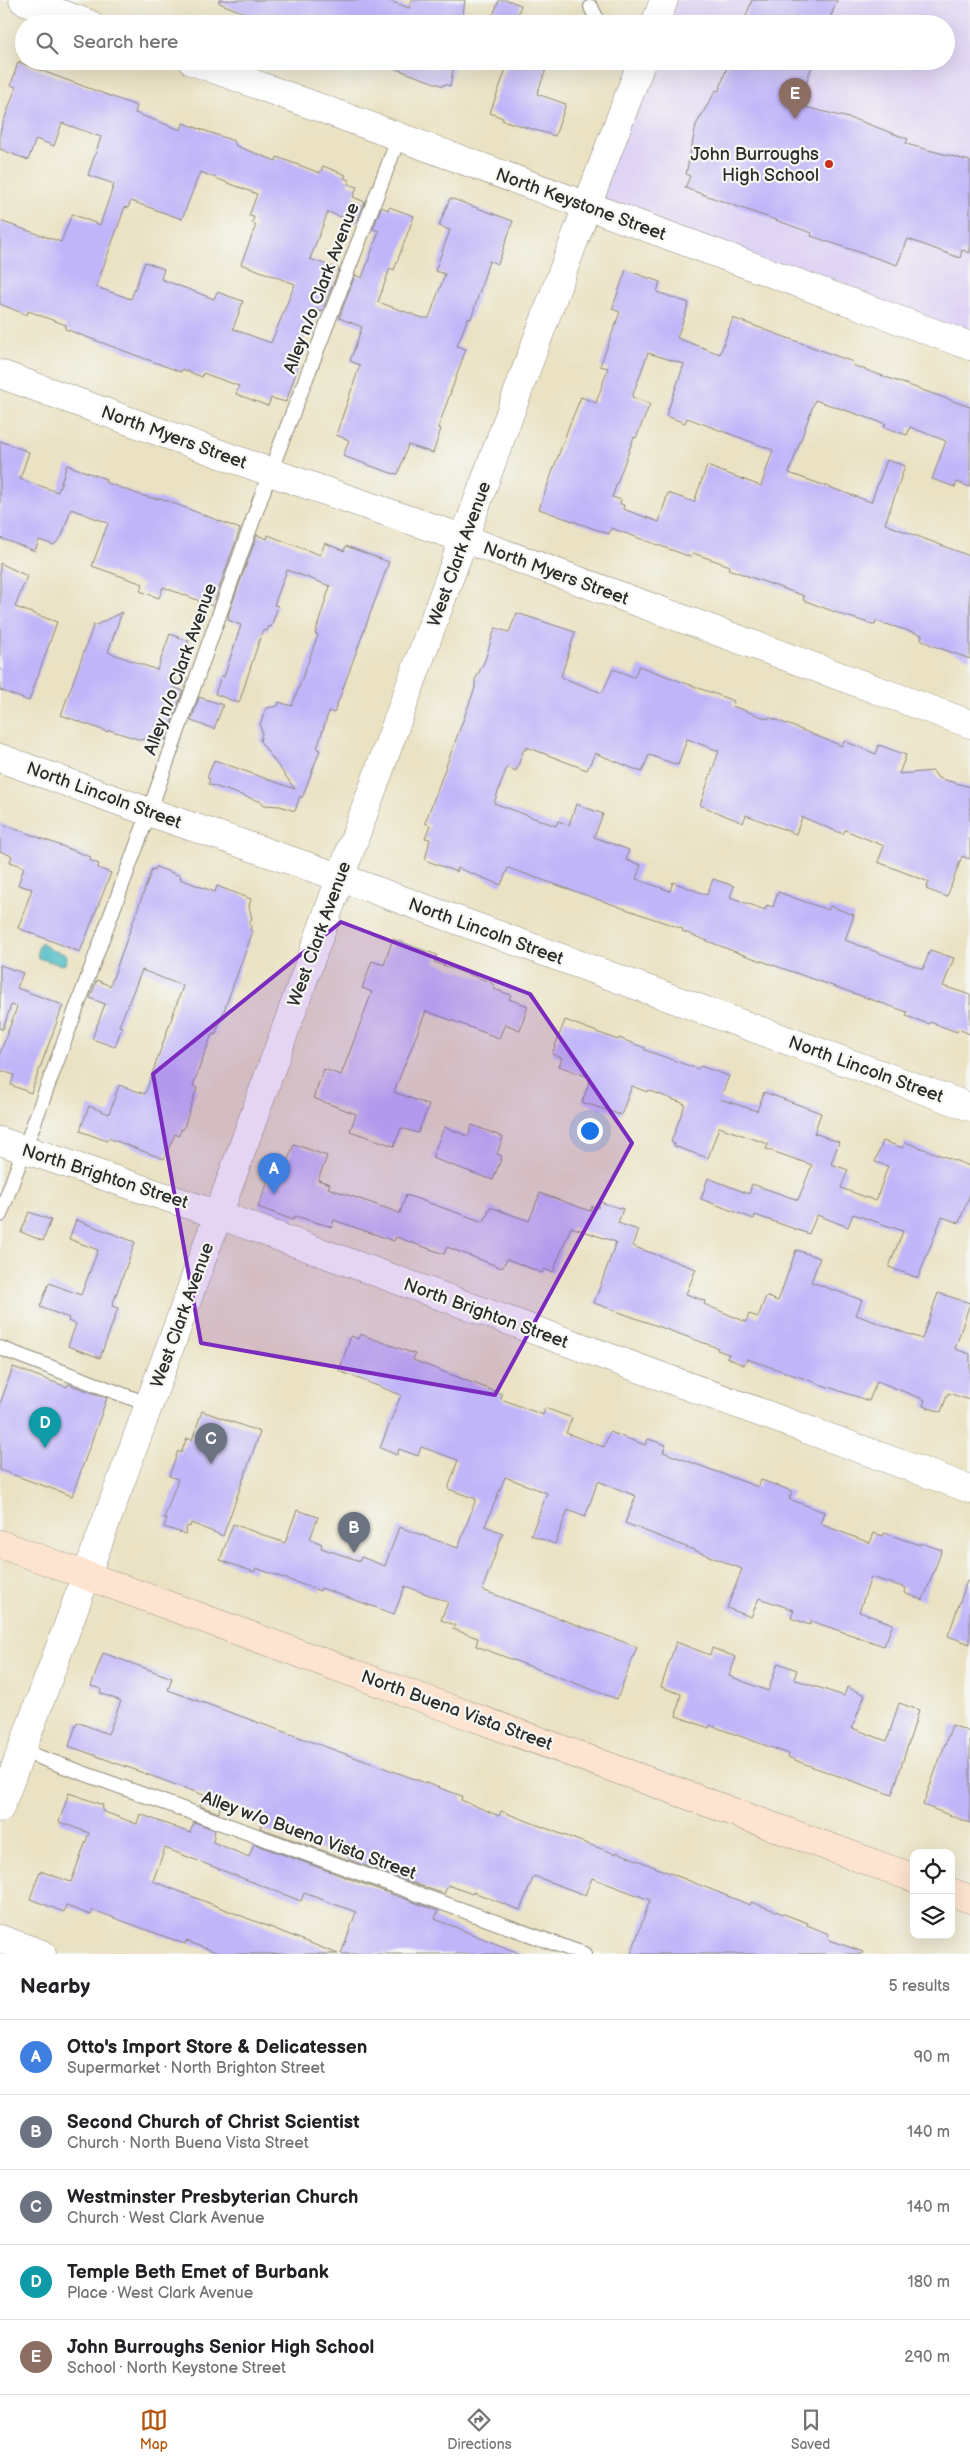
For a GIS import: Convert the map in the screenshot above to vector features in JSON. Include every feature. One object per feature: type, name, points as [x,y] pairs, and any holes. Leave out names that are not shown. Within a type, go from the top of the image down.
[{"type":"main road","name":"North Buena Vista Street","points":[[0,1544],[84,1577],[596,1760],[910,1877]]},
{"type":"main road","points":[[955,1893],[970,1899]]},
{"type":"street","points":[[23,0],[64,15]]},
{"type":"street","points":[[658,15],[664,0]]},
{"type":"street","name":"North Keystone Street","points":[[217,70],[399,136],[586,207],[970,346]]},
{"type":"street","name":"West Clark Avenue","points":[[0,1808],[84,1577],[150,1405],[339,877],[586,207],[639,70]]},
{"type":"street","name":"North Myers Street","points":[[0,374],[270,472],[465,539],[970,724]]},
{"type":"street","name":"North Lincoln Street","points":[[0,758],[149,812],[339,877],[970,1107]]},
{"type":"street","name":"North Brighton Street","points":[[12,1146],[219,1215],[970,1489]]},
{"type":"street","points":[[0,1939],[42,1954]]},
{"type":"lane","points":[[591,7],[595,15]]},
{"type":"lane","name":"Alley n/o Clark Avenue","points":[[0,1214],[12,1146],[149,812],[270,472],[399,136]]},
{"type":"lane","points":[[0,1348],[150,1405]]},
{"type":"lane","name":"Alley w/o Buena Vista Street","points":[[22,1750],[584,1954]]},
{"type":"highlighted area","points":[[341,922],[530,994],[632,1143],[495,1395],[201,1343],[153,1074]]},
{"type":"shaded area","points":[[664,0],[970,0],[970,335],[586,207],[639,70],[955,70],[955,15],[658,15]]},
{"type":"water","points":[[41,942],[51,950],[66,954],[65,964],[62,965],[38,958],[37,951]]},
{"type":"building","points":[[219,0],[387,0],[409,8],[412,0],[465,0],[462,15],[250,15],[219,3]]},
{"type":"building","points":[[499,0],[507,0],[521,5],[518,15],[493,15]]},
{"type":"building","points":[[752,0],[837,0],[831,15],[746,15]]},
{"type":"building","points":[[16,70],[40,70],[137,106],[135,113],[181,130],[183,123],[234,141],[236,146],[276,161],[277,157],[320,173],[323,166],[346,175],[344,178],[349,180],[348,184],[357,187],[353,197],[365,202],[357,223],[328,212],[310,259],[339,269],[322,312],[315,309],[293,365],[298,367],[286,402],[271,398],[268,406],[236,394],[239,386],[203,373],[202,377],[182,369],[181,372],[65,329],[66,325],[28,311],[27,315],[0,304],[0,221],[61,242],[72,214],[100,225],[114,184],[88,175],[101,137],[62,123],[54,146],[36,139],[28,160],[0,149],[0,132],[16,87],[11,85]],"holes":[[[200,172],[257,194],[249,216],[254,217],[252,223],[255,224],[255,228],[241,264],[295,284],[271,343],[233,329],[243,301],[217,292],[214,299],[161,279],[164,269],[145,262],[131,299],[96,287],[125,207],[128,208],[131,201],[182,219]]]},
{"type":"building","points":[[399,70],[453,70],[450,86],[444,84],[443,86]]},
{"type":"building","points":[[506,70],[546,70],[537,94],[566,104],[555,136],[502,120],[503,118],[490,113]]},
{"type":"building","name":"John Burroughs High School","points":[[726,70],[811,70],[798,105],[860,121],[908,139],[906,144],[970,161],[970,253],[962,250],[960,258],[908,239],[897,265],[811,236],[812,233],[685,188],[690,176],[686,174],[696,125],[716,90],[719,91]]},
{"type":"building","points":[[450,198],[513,221],[498,264],[489,261],[471,319],[468,318],[457,346],[466,349],[438,428],[441,429],[433,453],[408,445],[398,474],[391,473],[343,456],[349,440],[336,435],[360,365],[350,361],[362,327],[339,318],[355,275],[362,278],[379,231],[373,229],[381,207],[388,210],[389,207],[414,216],[394,270],[390,268],[378,302],[423,318],[429,318],[445,274],[435,271],[450,230],[439,226]]},
{"type":"building","points":[[626,270],[660,282],[657,292],[689,303],[677,338],[720,354],[733,318],[853,362],[852,365],[970,407],[970,487],[957,482],[955,487],[932,479],[946,441],[910,427],[907,435],[884,427],[886,424],[815,400],[789,473],[871,502],[887,460],[905,466],[885,524],[970,556],[970,659],[931,645],[921,639],[922,635],[876,621],[875,625],[843,615],[803,600],[804,596],[728,569],[730,566],[693,553],[691,557],[611,528],[609,534],[539,509],[581,397],[596,403],[608,368],[600,366],[620,312],[612,309]],"holes":[[[648,353],[684,364],[666,416],[685,423],[687,418],[773,450],[761,486],[707,466],[694,502],[668,493],[659,522],[623,509],[624,505],[620,504],[621,500],[612,497],[634,437],[636,438],[650,404],[632,397]]]},
{"type":"building","points":[[0,441],[29,452],[20,479],[58,492],[67,465],[106,479],[105,482],[143,496],[160,498],[240,529],[213,606],[163,587],[159,598],[140,591],[143,584],[92,566],[108,523],[71,509],[62,536],[54,545],[39,540],[35,551],[0,538]]},
{"type":"building","points":[[257,535],[267,539],[268,535],[320,555],[325,543],[344,551],[346,546],[389,562],[334,713],[329,711],[317,749],[320,750],[302,798],[300,796],[295,811],[280,806],[264,805],[262,802],[208,784],[210,779],[207,778],[214,760],[295,789],[260,741],[262,733],[260,725],[266,708],[278,706],[279,702],[292,706],[318,635],[315,634],[330,586],[287,570],[274,605],[278,606],[271,627],[269,626],[267,631],[264,630],[262,632],[239,703],[215,694],[221,676],[224,677],[241,625],[228,620],[229,612]]},
{"type":"building","points":[[0,563],[27,576],[15,607],[57,622],[29,701],[0,690]]},
{"type":"building","points":[[122,612],[108,652],[157,670],[170,634],[189,641],[173,687],[183,691],[165,740],[154,736],[141,740],[109,730],[108,732],[61,715],[94,624],[96,625]]},
{"type":"building","points":[[517,613],[575,632],[561,677],[602,693],[613,669],[634,677],[639,666],[734,701],[732,706],[768,719],[769,717],[842,746],[844,741],[876,754],[879,745],[906,755],[899,774],[933,771],[938,778],[970,787],[970,859],[962,856],[947,897],[926,889],[929,882],[878,862],[884,846],[845,830],[843,834],[802,817],[796,834],[746,815],[743,823],[700,805],[719,751],[687,739],[678,765],[649,755],[642,772],[595,753],[587,770],[527,747],[526,750],[524,749],[516,771],[507,767],[494,803],[556,826],[558,821],[569,825],[576,804],[603,814],[594,837],[629,850],[626,860],[641,865],[636,879],[670,891],[673,882],[707,895],[713,879],[734,886],[730,897],[765,910],[767,905],[773,907],[778,892],[828,910],[830,906],[854,915],[845,940],[879,953],[923,969],[930,950],[954,958],[943,986],[970,995],[970,1034],[958,1029],[957,1032],[906,1016],[907,1012],[733,951],[682,931],[683,929],[508,868],[501,885],[458,868],[457,872],[425,860],[430,839],[425,838],[430,825],[425,823],[475,688],[475,680],[485,660],[495,628],[509,632]]},
{"type":"building","points":[[199,697],[223,705],[214,729],[191,721]]},
{"type":"building","points":[[0,823],[91,857],[89,860],[99,864],[98,868],[111,873],[80,952],[18,928],[32,889],[18,885],[24,867],[10,862],[12,856],[0,851]]},
{"type":"building","points":[[156,867],[181,876],[180,879],[215,892],[217,886],[251,899],[249,906],[252,919],[249,924],[251,925],[250,930],[253,931],[215,1035],[212,1034],[202,1060],[193,1086],[197,1088],[183,1130],[181,1129],[179,1136],[175,1134],[164,1159],[108,1138],[107,1141],[80,1131],[89,1106],[109,1114],[119,1085],[145,1094],[183,986],[142,970],[119,1026],[122,1027],[115,1047],[92,1039],[105,1004],[90,998],[97,980],[110,986],[152,869],[155,870]]},
{"type":"building","points":[[393,939],[437,955],[434,962],[490,982],[495,986],[494,989],[511,995],[509,999],[528,1006],[520,1030],[505,1024],[499,1038],[426,1011],[394,1092],[429,1105],[418,1133],[401,1128],[394,1146],[350,1131],[356,1114],[313,1098],[324,1069],[341,1075],[372,992],[362,988],[372,961],[384,965]]},
{"type":"building","points":[[0,965],[23,973],[17,988],[63,1005],[31,1093],[11,1085],[14,1075],[0,1070],[0,1053],[17,1007],[11,1005],[3,1029],[0,1029]]},
{"type":"building","points":[[565,1020],[618,1040],[619,1038],[645,1048],[645,1050],[698,1069],[700,1066],[729,1076],[720,1099],[757,1111],[764,1092],[821,1113],[814,1133],[839,1142],[831,1164],[848,1170],[841,1188],[876,1201],[888,1166],[875,1162],[883,1141],[903,1148],[905,1142],[970,1166],[970,1194],[959,1223],[942,1217],[918,1278],[889,1267],[903,1231],[853,1214],[848,1227],[817,1215],[809,1234],[755,1215],[754,1219],[701,1199],[708,1178],[749,1194],[752,1184],[798,1200],[812,1165],[766,1149],[768,1144],[719,1127],[708,1158],[674,1146],[675,1144],[671,1142],[685,1104],[648,1090],[647,1092],[632,1086],[621,1115],[582,1102],[591,1078],[559,1066],[562,1058],[552,1054]]},
{"type":"building","points":[[472,1125],[503,1137],[497,1154],[502,1156],[493,1180],[432,1158],[444,1127],[468,1136]]},
{"type":"building","points":[[294,1144],[327,1156],[318,1180],[330,1184],[328,1188],[400,1213],[406,1195],[484,1222],[490,1207],[529,1221],[540,1193],[590,1211],[592,1206],[598,1208],[600,1202],[623,1209],[618,1223],[638,1230],[632,1246],[696,1269],[686,1294],[705,1301],[704,1304],[746,1322],[749,1314],[758,1317],[766,1296],[778,1301],[796,1250],[820,1258],[811,1282],[862,1300],[856,1315],[922,1339],[938,1293],[970,1303],[955,1349],[970,1354],[970,1400],[948,1393],[941,1412],[923,1406],[925,1400],[877,1381],[869,1401],[747,1359],[744,1365],[727,1358],[729,1354],[717,1350],[718,1348],[594,1303],[616,1242],[571,1227],[553,1272],[544,1269],[542,1273],[507,1259],[502,1268],[447,1247],[444,1254],[396,1237],[394,1241],[334,1220],[332,1227],[295,1216],[293,1220],[258,1207],[270,1177],[277,1173],[283,1175]]},
{"type":"building","points":[[29,1212],[51,1220],[43,1241],[21,1232]]},
{"type":"building","points":[[76,1220],[135,1242],[112,1306],[118,1308],[100,1358],[68,1346],[76,1324],[68,1321],[69,1318],[40,1307],[49,1283],[81,1295],[98,1250],[69,1239]]},
{"type":"building","points":[[360,1334],[415,1354],[413,1360],[502,1394],[501,1399],[543,1415],[545,1408],[572,1418],[566,1433],[604,1447],[610,1432],[645,1445],[648,1439],[666,1445],[663,1452],[758,1487],[761,1480],[792,1491],[789,1499],[824,1512],[820,1524],[870,1543],[874,1533],[883,1536],[884,1533],[942,1550],[923,1600],[904,1593],[906,1588],[871,1577],[859,1612],[893,1624],[884,1646],[811,1621],[810,1625],[791,1618],[794,1610],[759,1598],[751,1617],[727,1608],[742,1569],[625,1523],[636,1496],[598,1481],[585,1517],[568,1510],[555,1544],[531,1535],[547,1493],[505,1477],[485,1526],[503,1533],[482,1590],[637,1647],[617,1699],[476,1646],[478,1638],[453,1629],[455,1625],[441,1620],[448,1602],[405,1586],[394,1614],[321,1588],[320,1591],[256,1568],[254,1572],[220,1560],[233,1524],[285,1543],[297,1510],[318,1517],[310,1539],[322,1544],[321,1548],[360,1561],[361,1557],[385,1566],[399,1527],[458,1548],[476,1499],[448,1489],[458,1460],[421,1447],[418,1456],[399,1449],[397,1455],[380,1448],[401,1395],[339,1371],[351,1336],[358,1339]]},
{"type":"building","points":[[13,1367],[67,1387],[68,1384],[107,1398],[72,1496],[0,1470],[0,1404]]},
{"type":"building","points":[[202,1411],[260,1432],[223,1536],[191,1523],[190,1527],[187,1526],[185,1534],[164,1527],[167,1519],[164,1518],[178,1479],[169,1476],[178,1451],[181,1453],[187,1438],[192,1440]]},
{"type":"building","points":[[967,1581],[970,1582],[970,1644],[948,1636]]},
{"type":"building","points":[[676,1642],[710,1655],[712,1648],[736,1657],[729,1676],[768,1691],[778,1663],[797,1670],[794,1679],[796,1680],[844,1696],[847,1687],[865,1695],[852,1728],[887,1741],[899,1703],[919,1710],[892,1795],[802,1763],[788,1757],[789,1754],[710,1725],[709,1728],[676,1716],[681,1694],[661,1687]]},
{"type":"building","points":[[103,1653],[172,1678],[168,1690],[462,1796],[461,1800],[499,1816],[501,1811],[582,1842],[616,1854],[617,1852],[750,1905],[751,1902],[808,1923],[807,1925],[829,1934],[827,1939],[863,1952],[862,1954],[631,1954],[650,1900],[592,1878],[585,1895],[534,1876],[520,1910],[473,1892],[472,1894],[448,1885],[444,1894],[260,1828],[265,1816],[221,1800],[219,1813],[200,1806],[204,1795],[69,1746],[77,1722],[108,1734],[121,1701],[100,1693],[101,1689],[91,1686]]},
{"type":"building","points":[[952,1725],[970,1732],[970,1823],[923,1805]]},
{"type":"building","points":[[69,1793],[103,1805],[102,1811],[137,1824],[140,1814],[190,1833],[194,1822],[215,1830],[213,1842],[249,1857],[254,1844],[438,1911],[435,1919],[521,1954],[341,1954],[356,1912],[304,1893],[301,1901],[165,1848],[153,1881],[338,1954],[221,1954],[186,1941],[185,1944],[93,1910],[91,1915],[66,1906],[64,1912],[30,1899],[40,1871],[71,1882],[85,1844],[89,1833],[59,1822]]},
{"type":"place","name":"John Burroughs Senior High School","points":[[795,119]]},
{"type":"place","name":"John Burroughs High School","points":[[829,164]]},
{"type":"place","name":"Otto's Import Store & Delicatessen","points":[[274,1194]]},
{"type":"place","name":"Temple Beth Emet of Burbank","points":[[45,1448]]},
{"type":"place","name":"Westminster Presbyterian Church","points":[[211,1464]]},
{"type":"place","name":"Second Church of Christ Scientist","points":[[354,1553]]}]
